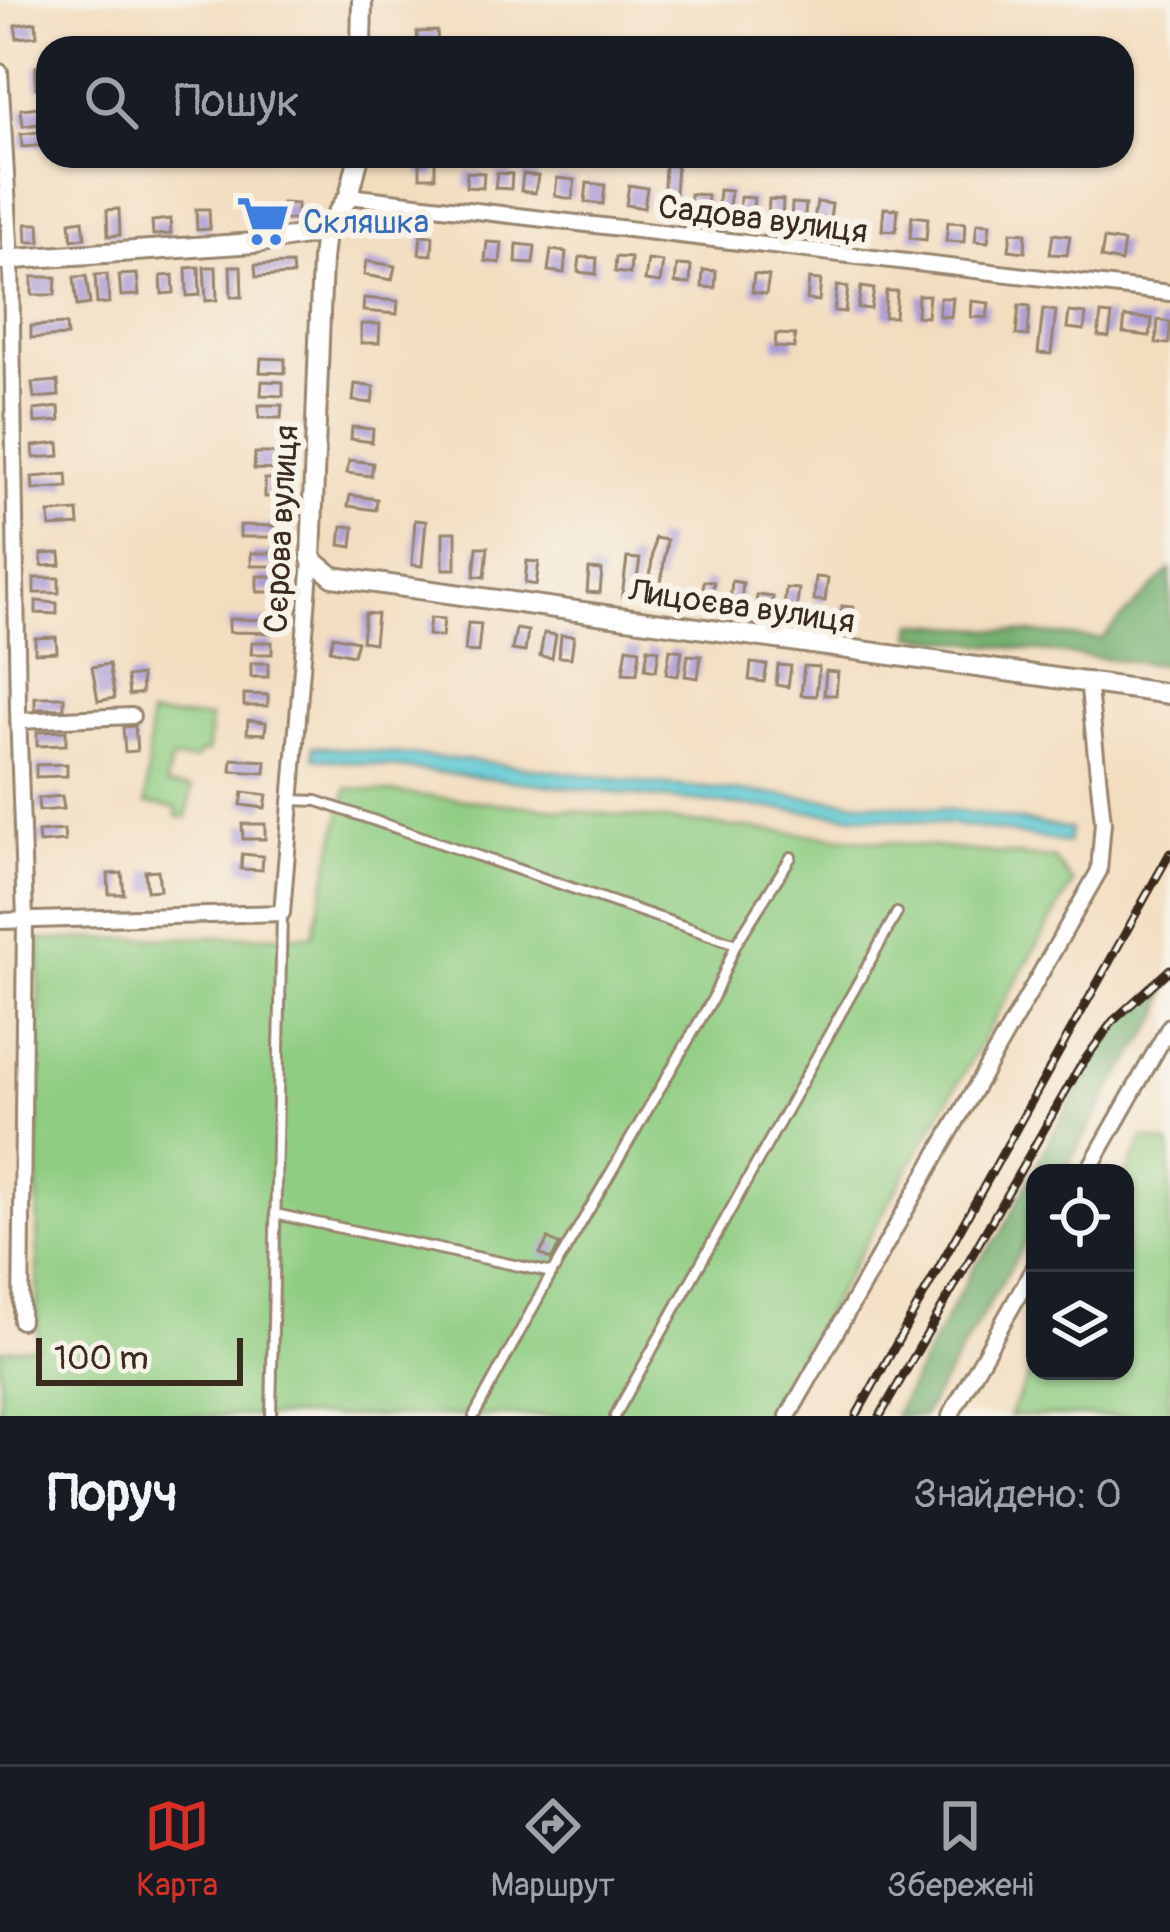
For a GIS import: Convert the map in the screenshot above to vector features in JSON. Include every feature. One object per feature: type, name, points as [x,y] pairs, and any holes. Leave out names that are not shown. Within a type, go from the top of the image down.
[{"type":"street","points":[[361,36],[362,0]]},
{"type":"street","points":[[0,72],[25,920],[21,1321]]},
{"type":"street","points":[[6,260],[255,242],[325,232],[349,196],[356,168]]},
{"type":"street","name":"Садова вулиця","points":[[349,196],[1170,293]]},
{"type":"street","name":"Сєрова вулиця","points":[[282,913],[311,559],[325,232]]},
{"type":"street","name":"Лицоєва вулиця","points":[[311,559],[333,577],[1170,694]]},
{"type":"street","points":[[788,1416],[1099,871],[1103,822],[1088,680]]},
{"type":"street","points":[[0,708],[18,715],[132,716]]},
{"type":"street","points":[[0,921],[282,913]]},
{"type":"street","points":[[1092,1164],[1170,1026]]},
{"type":"street","points":[[950,1416],[1032,1272]]},
{"type":"lane","points":[[291,800],[317,801],[736,944]]},
{"type":"lane","points":[[474,1416],[703,1015],[736,944],[791,856]]},
{"type":"lane","points":[[271,1416],[282,913]]},
{"type":"lane","points":[[615,1416],[897,913]]},
{"type":"lane","points":[[275,1214],[552,1273]]},
{"type":"green space","points":[[1170,570],[1170,666],[912,636],[914,623],[1101,639]]},
{"type":"green space","points":[[150,716],[210,718],[208,752],[195,760],[171,760],[166,785],[192,788],[187,817],[177,817],[177,808],[146,804]]},
{"type":"green space","points":[[347,788],[1054,859],[1073,883],[766,1416],[0,1416],[0,1350],[37,1346],[39,940],[313,935]]},
{"type":"green space","points":[[1167,985],[1161,1015],[1112,1087],[1069,1164],[1037,1164],[1052,1135],[1113,1029]]},
{"type":"green space","points":[[1144,1138],[1170,1145],[1170,1416],[1009,1416],[1026,1380],[1134,1380],[1131,1164]]},
{"type":"green space","points":[[1026,1186],[1026,1241],[923,1416],[894,1416],[974,1266],[1000,1236]]},
{"type":"water","points":[[313,746],[961,811],[1070,829],[1068,843],[967,826],[647,797],[314,758]]},
{"type":"building","points":[[36,22],[37,36],[17,38],[15,25]]},
{"type":"building","points":[[437,31],[437,36],[417,36],[417,32]]},
{"type":"building","points":[[36,107],[36,124],[23,126],[21,109]]},
{"type":"building","points":[[36,132],[36,146],[22,147],[21,134]]},
{"type":"building","points":[[420,168],[435,168],[435,177],[420,177]]},
{"type":"building","points":[[665,168],[677,168],[674,206],[663,206]]},
{"type":"building","points":[[467,172],[484,173],[483,188],[466,187]]},
{"type":"building","points":[[497,173],[512,174],[511,189],[495,188]]},
{"type":"building","points":[[523,174],[538,176],[535,193],[521,191]]},
{"type":"building","points":[[557,178],[575,180],[572,199],[555,196]]},
{"type":"building","points":[[587,183],[605,185],[603,204],[585,202]]},
{"type":"building","points":[[629,185],[647,188],[644,208],[626,205]]},
{"type":"building","points":[[719,190],[731,191],[728,214],[717,213]]},
{"type":"building","points":[[690,194],[707,195],[706,212],[689,212]]},
{"type":"building","points":[[740,197],[754,198],[752,218],[739,217]]},
{"type":"building","points":[[769,199],[783,200],[782,221],[768,220]]},
{"type":"building","points":[[817,202],[832,204],[829,226],[813,224]]},
{"type":"building","points":[[282,203],[297,204],[297,220],[282,220]]},
{"type":"building","points":[[792,203],[806,204],[804,225],[791,224]]},
{"type":"building","points":[[884,208],[898,209],[896,231],[882,230]]},
{"type":"building","points":[[119,209],[120,235],[108,236],[107,210]]},
{"type":"building","points":[[196,209],[209,209],[210,229],[197,230]]},
{"type":"building","points":[[912,216],[928,218],[926,240],[910,238]]},
{"type":"building","points":[[170,219],[171,234],[153,235],[152,221]]},
{"type":"building","points":[[83,220],[85,238],[72,240],[70,222]]},
{"type":"building","points":[[948,222],[965,223],[964,242],[946,241]]},
{"type":"building","points":[[977,223],[990,224],[988,242],[975,241]]},
{"type":"building","points":[[26,224],[39,224],[40,242],[27,242]]},
{"type":"building","points":[[1011,232],[1026,233],[1025,252],[1009,250]]},
{"type":"building","points":[[1053,234],[1070,236],[1067,255],[1050,254]]},
{"type":"building","points":[[421,235],[433,236],[432,255],[419,254]]},
{"type":"building","points":[[1104,239],[1124,242],[1121,262],[1101,258]]},
{"type":"building","points":[[487,242],[502,243],[500,263],[485,261]]},
{"type":"building","points":[[517,244],[535,246],[533,264],[516,263]]},
{"type":"building","points":[[551,250],[566,252],[564,273],[548,271]]},
{"type":"building","points":[[580,257],[597,258],[596,274],[578,272]]},
{"type":"building","points":[[616,257],[631,258],[630,274],[615,272]]},
{"type":"building","points":[[648,260],[663,262],[660,283],[645,281]]},
{"type":"building","points":[[366,261],[395,266],[392,280],[364,275]]},
{"type":"building","points":[[292,264],[293,275],[256,277],[255,265]]},
{"type":"building","points":[[677,265],[691,266],[690,284],[675,283]]},
{"type":"building","points":[[230,266],[241,266],[242,297],[231,297]]},
{"type":"building","points":[[199,267],[200,295],[187,296],[186,268]]},
{"type":"building","points":[[204,267],[216,267],[217,300],[206,301]]},
{"type":"building","points":[[703,270],[716,271],[715,288],[702,287]]},
{"type":"building","points":[[107,274],[109,303],[97,304],[95,275]]},
{"type":"building","points":[[137,274],[139,295],[121,296],[119,275]]},
{"type":"building","points":[[754,274],[769,276],[766,294],[752,292]]},
{"type":"building","points":[[173,275],[174,293],[162,294],[161,276]]},
{"type":"building","points":[[86,276],[90,304],[77,306],[74,277]]},
{"type":"building","points":[[32,277],[56,277],[55,295],[32,295]]},
{"type":"building","points":[[809,279],[821,280],[819,301],[807,300]]},
{"type":"building","points":[[837,286],[848,287],[845,312],[834,311]]},
{"type":"building","points":[[861,287],[874,289],[871,309],[858,308]]},
{"type":"building","points":[[886,291],[897,291],[895,317],[884,317]]},
{"type":"building","points":[[918,295],[929,295],[927,317],[917,316]]},
{"type":"building","points":[[364,298],[398,301],[397,314],[363,311]]},
{"type":"building","points":[[940,298],[953,298],[951,317],[939,316]]},
{"type":"building","points":[[972,301],[989,303],[987,318],[971,317]]},
{"type":"building","points":[[1019,305],[1030,306],[1028,336],[1016,335]]},
{"type":"building","points":[[1043,309],[1056,311],[1051,354],[1038,353]]},
{"type":"building","points":[[1069,312],[1086,314],[1084,330],[1067,328]]},
{"type":"building","points":[[1101,314],[1112,315],[1109,337],[1098,336]]},
{"type":"building","points":[[1125,317],[1152,319],[1150,336],[1123,333]]},
{"type":"building","points":[[1158,320],[1170,322],[1169,344],[1156,343]]},
{"type":"building","points":[[66,324],[67,336],[31,338],[31,326]]},
{"type":"building","points":[[361,324],[380,324],[379,343],[361,343]]},
{"type":"building","points":[[776,334],[795,335],[794,348],[775,347]]},
{"type":"building","points":[[261,358],[285,359],[285,373],[260,372]]},
{"type":"building","points":[[58,381],[59,396],[34,398],[32,383]]},
{"type":"building","points":[[262,381],[283,382],[283,396],[261,395]]},
{"type":"building","points":[[355,384],[374,387],[372,403],[353,401]]},
{"type":"building","points":[[259,405],[282,405],[281,418],[259,418]]},
{"type":"building","points":[[59,407],[60,421],[35,423],[34,410]]},
{"type":"building","points":[[352,427],[373,429],[372,442],[351,439]]},
{"type":"building","points":[[59,443],[60,456],[34,458],[33,446]]},
{"type":"building","points":[[255,453],[280,453],[280,470],[254,469]]},
{"type":"building","points":[[349,460],[373,463],[371,476],[347,473]]},
{"type":"building","points":[[67,474],[68,487],[33,490],[32,477]]},
{"type":"building","points":[[265,479],[280,479],[280,497],[265,497]]},
{"type":"building","points":[[350,495],[377,499],[376,510],[348,506]]},
{"type":"building","points":[[78,511],[79,525],[50,527],[49,513]]},
{"type":"building","points":[[415,520],[426,521],[422,566],[412,565]]},
{"type":"building","points":[[240,525],[279,526],[279,537],[240,537]]},
{"type":"building","points":[[342,526],[354,527],[352,547],[340,545]]},
{"type":"building","points":[[443,532],[456,532],[456,569],[443,569]]},
{"type":"building","points":[[655,538],[667,540],[661,584],[649,582]]},
{"type":"building","points":[[477,547],[488,547],[485,577],[474,576]]},
{"type":"building","points":[[60,553],[61,565],[42,566],[41,554]]},
{"type":"building","points":[[251,553],[275,553],[275,566],[251,566]]},
{"type":"building","points":[[627,558],[640,559],[634,598],[622,596]]},
{"type":"building","points":[[527,561],[539,562],[536,585],[525,583]]},
{"type":"building","points":[[589,569],[602,570],[600,593],[587,592]]},
{"type":"building","points":[[257,576],[278,576],[277,592],[257,592]]},
{"type":"building","points":[[816,577],[828,578],[825,601],[814,600]]},
{"type":"building","points":[[34,578],[59,578],[59,593],[34,593]]},
{"type":"building","points":[[704,581],[714,582],[710,608],[701,607]]},
{"type":"building","points":[[732,581],[743,583],[740,613],[729,612]]},
{"type":"building","points":[[786,588],[799,589],[795,620],[783,619]]},
{"type":"building","points":[[757,595],[773,597],[770,618],[755,616]]},
{"type":"building","points":[[36,601],[57,603],[57,614],[36,613]]},
{"type":"building","points":[[842,606],[853,607],[851,630],[840,629]]},
{"type":"building","points":[[365,613],[377,614],[374,643],[362,641]]},
{"type":"building","points":[[430,618],[444,619],[442,637],[428,635]]},
{"type":"building","points":[[229,619],[275,620],[275,633],[229,632]]},
{"type":"building","points":[[468,623],[481,624],[478,652],[465,651]]},
{"type":"building","points":[[516,629],[528,631],[525,652],[512,650]]},
{"type":"building","points":[[544,633],[556,635],[552,658],[540,656]]},
{"type":"building","points":[[561,635],[574,636],[571,658],[559,657]]},
{"type":"building","points":[[333,636],[357,641],[353,655],[330,650]]},
{"type":"building","points":[[56,637],[57,652],[35,653],[35,638]]},
{"type":"building","points":[[252,642],[272,642],[272,654],[251,654]]},
{"type":"building","points":[[627,647],[640,649],[637,674],[623,673]]},
{"type":"building","points":[[648,648],[659,650],[656,671],[645,669]]},
{"type":"building","points":[[670,649],[682,651],[678,676],[666,674]]},
{"type":"building","points":[[688,655],[701,656],[698,678],[685,676]]},
{"type":"building","points":[[251,663],[268,663],[268,677],[251,677]]},
{"type":"building","points":[[751,663],[767,665],[764,682],[749,680]]},
{"type":"building","points":[[109,664],[115,698],[98,701],[92,667]]},
{"type":"building","points":[[778,665],[791,666],[788,687],[776,685]]},
{"type":"building","points":[[804,666],[819,667],[816,696],[801,695]]},
{"type":"building","points":[[826,671],[838,672],[836,695],[824,695]]},
{"type":"building","points":[[141,675],[142,693],[129,695],[127,677]]},
{"type":"building","points":[[244,694],[268,695],[268,706],[244,706]]},
{"type":"building","points":[[35,697],[64,697],[64,709],[35,709]]},
{"type":"building","points":[[248,720],[266,722],[265,734],[247,733]]},
{"type":"building","points":[[135,726],[137,751],[125,752],[123,727]]},
{"type":"building","points":[[66,731],[66,745],[37,746],[37,732]]},
{"type":"building","points":[[232,759],[266,761],[265,773],[231,771]]},
{"type":"building","points":[[67,764],[67,776],[36,777],[36,765]]},
{"type":"building","points":[[243,792],[267,795],[265,808],[241,805]]},
{"type":"building","points":[[62,796],[64,809],[39,811],[38,798]]},
{"type":"building","points":[[242,824],[265,824],[265,839],[243,839]]},
{"type":"building","points":[[64,830],[65,841],[39,843],[38,832]]},
{"type":"building","points":[[242,854],[263,856],[262,870],[241,869]]},
{"type":"building","points":[[158,870],[160,890],[147,891],[145,871]]},
{"type":"building","points":[[122,873],[124,894],[109,894],[108,874]]},
{"type":"building","points":[[548,1239],[560,1245],[551,1260],[540,1254]]},
{"type":"railway","points":[[856,1416],[1170,853]]},
{"type":"railway","points":[[880,1416],[1079,1068],[1113,1021],[1170,969]]},
{"type":"place","name":"Скляшка","points":[[263,221]]}]
